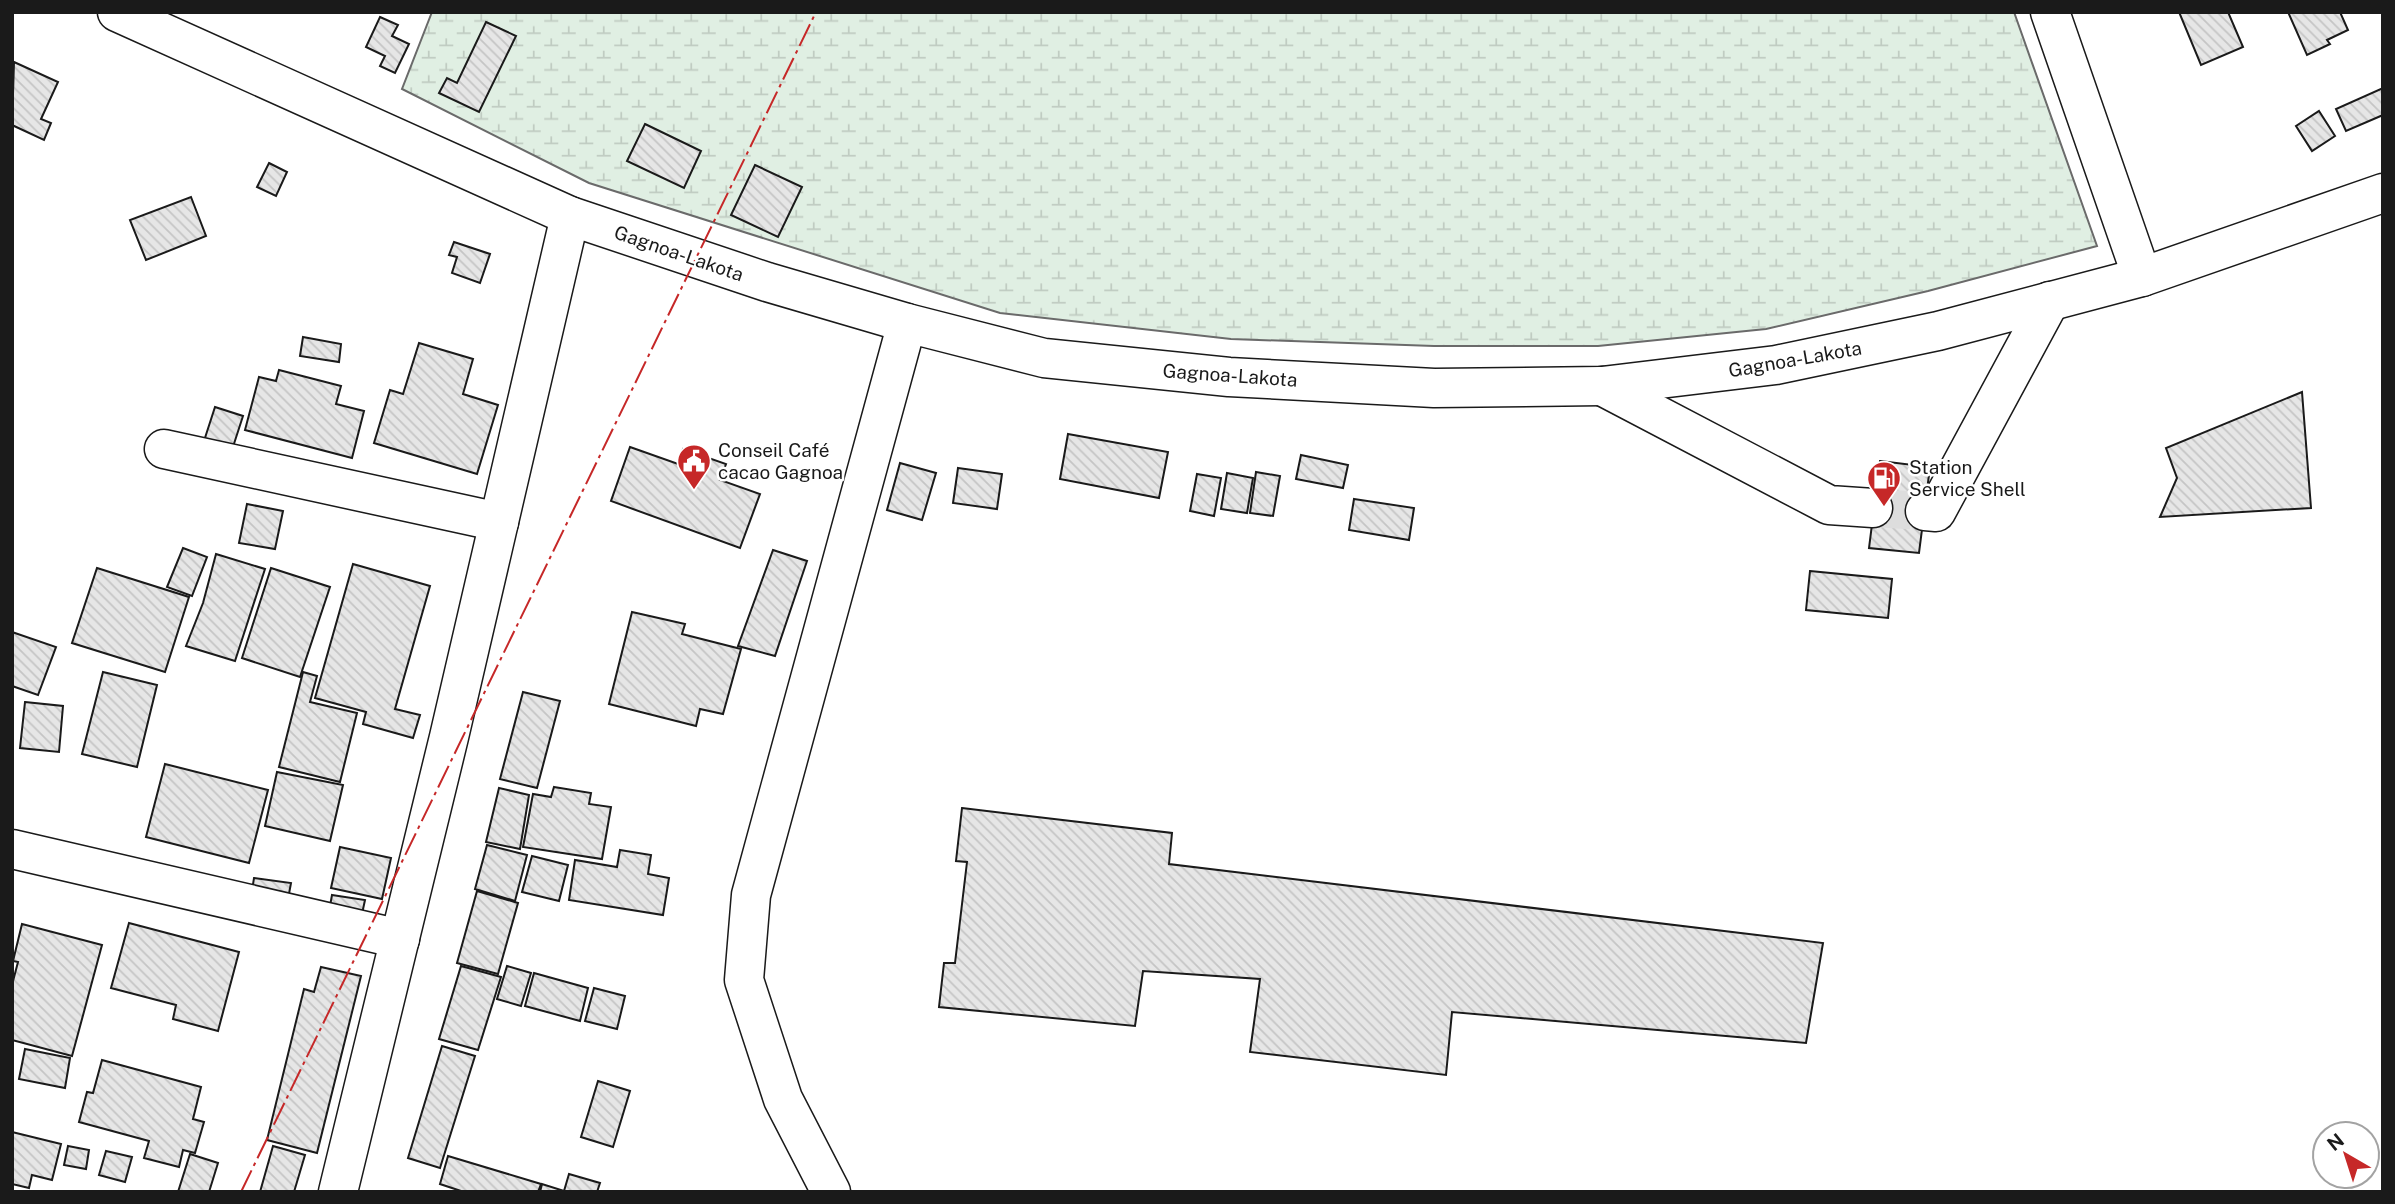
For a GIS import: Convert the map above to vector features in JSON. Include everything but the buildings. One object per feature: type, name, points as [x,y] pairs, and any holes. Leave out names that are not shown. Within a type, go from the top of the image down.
[{"type":"main road","name":"Gagnoa-Lakota","points":[[117,12],[570,216],[767,282],[907,323],[1044,358],[1229,377],[1434,387],[1602,386],[1776,365],[1938,331],[2142,277],[2383,193]]},
{"type":"main road","points":[[2050,12],[2142,277]]},
{"type":"main road","points":[[338,1192],[570,216]]},
{"type":"main road","points":[[1925,511],[1936,512],[2050,301]]},
{"type":"main road","points":[[831,1192],[783,1099],[744,979],[751,894],[907,323]]},
{"type":"main road","points":[[1602,386],[1829,505],[1873,508]]},
{"type":"main road","points":[[164,449],[499,522]]},
{"type":"main road","points":[[12,849],[400,939]]},
{"type":"green space","points":[[432,12],[2014,12],[2097,246],[1928,291],[1766,329],[1598,346],[1434,346],[1231,339],[1000,313],[589,183],[402,89]]},
{"type":"tunnel","points":[[1873,508],[1925,511]]},
{"type":"power","points":[[241,1192],[816,12]]},
{"type":"place","name":"Conseil Café cacao Gagnoa","points":[[694,491]]},
{"type":"place","name":"Station Service Shell","points":[[1884,508]]}]
